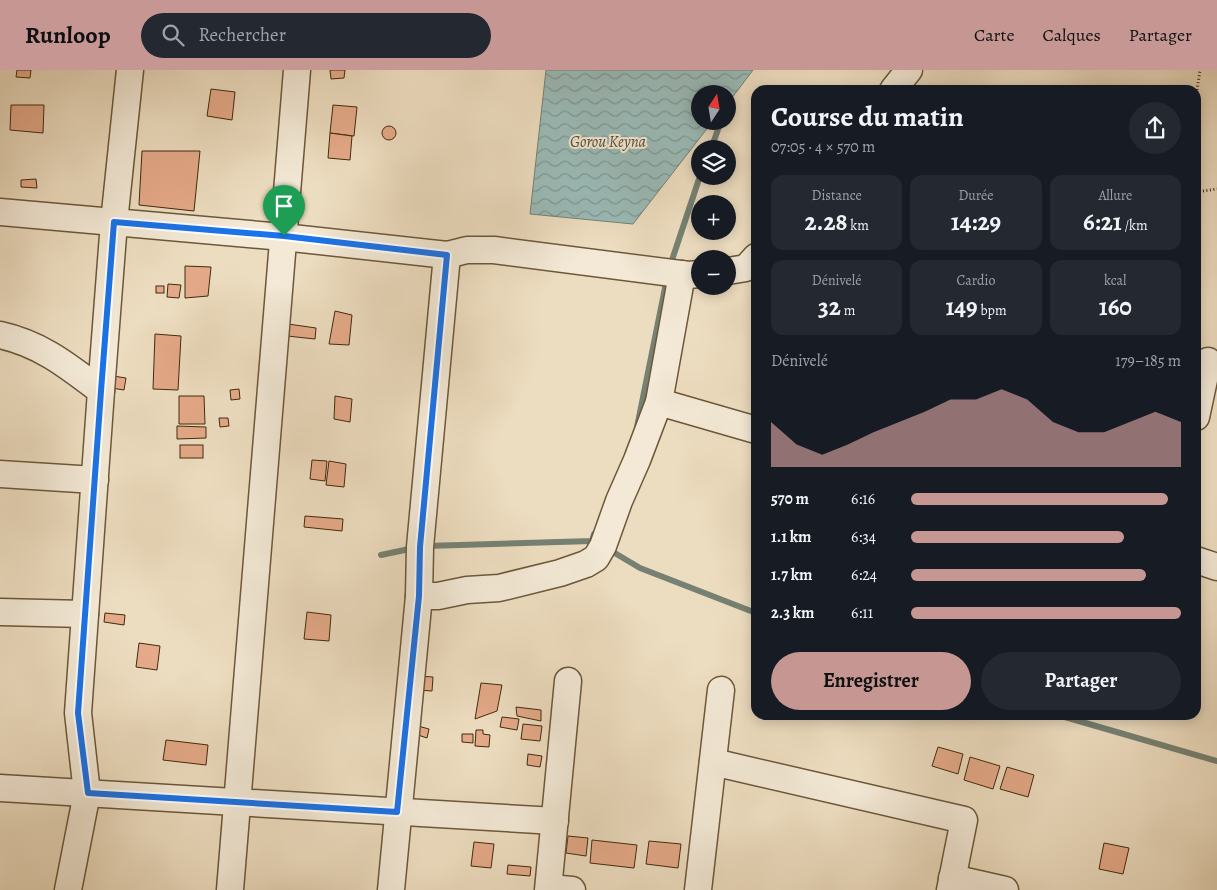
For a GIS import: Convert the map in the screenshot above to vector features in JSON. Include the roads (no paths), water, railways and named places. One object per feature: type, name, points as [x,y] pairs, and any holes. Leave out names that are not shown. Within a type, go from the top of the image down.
[{"type":"street","points":[[68,890],[88,793],[78,713],[114,222],[130,70]]},
{"type":"street","points":[[230,890],[297,70]]},
{"type":"street","points":[[897,85],[909,70]]},
{"type":"street","points":[[0,212],[284,236],[447,255],[467,250],[494,250],[691,274],[659,402],[638,460],[619,501],[603,546],[596,558],[586,564],[560,573],[499,588],[467,590],[438,596],[419,596]]},
{"type":"street","points":[[391,890],[419,596],[420,547],[447,255]]},
{"type":"street","points":[[0,334],[32,345],[54,356],[101,391]]},
{"type":"street","points":[[1201,392],[1207,361]]},
{"type":"street","points":[[659,402],[751,429]]},
{"type":"street","points":[[0,474],[96,480]]},
{"type":"street","points":[[1201,562],[1217,567]]},
{"type":"street","points":[[0,612],[85,614]]},
{"type":"street","points":[[556,889],[555,821],[568,680]]},
{"type":"street","points":[[698,890],[721,690]]},
{"type":"street","points":[[713,762],[964,820],[951,884],[1005,890]]},
{"type":"street","points":[[0,788],[555,821]]},
{"type":"water","name":"Gorou Keyna","points":[[546,70],[753,70],[736,92],[736,85],[691,85],[691,130],[706,130],[698,140],[691,140],[691,149],[633,224],[530,214]]},
{"type":"waterway","points":[[714,140],[718,130]]},
{"type":"waterway","points":[[670,266],[697,185]]},
{"type":"waterway","points":[[637,427],[667,278]]},
{"type":"waterway","points":[[426,546],[592,541],[594,534]]},
{"type":"waterway","points":[[381,555],[414,548]]},
{"type":"waterway","points":[[608,549],[640,568],[751,611]]},
{"type":"waterway","points":[[1075,720],[1217,761]]}]
